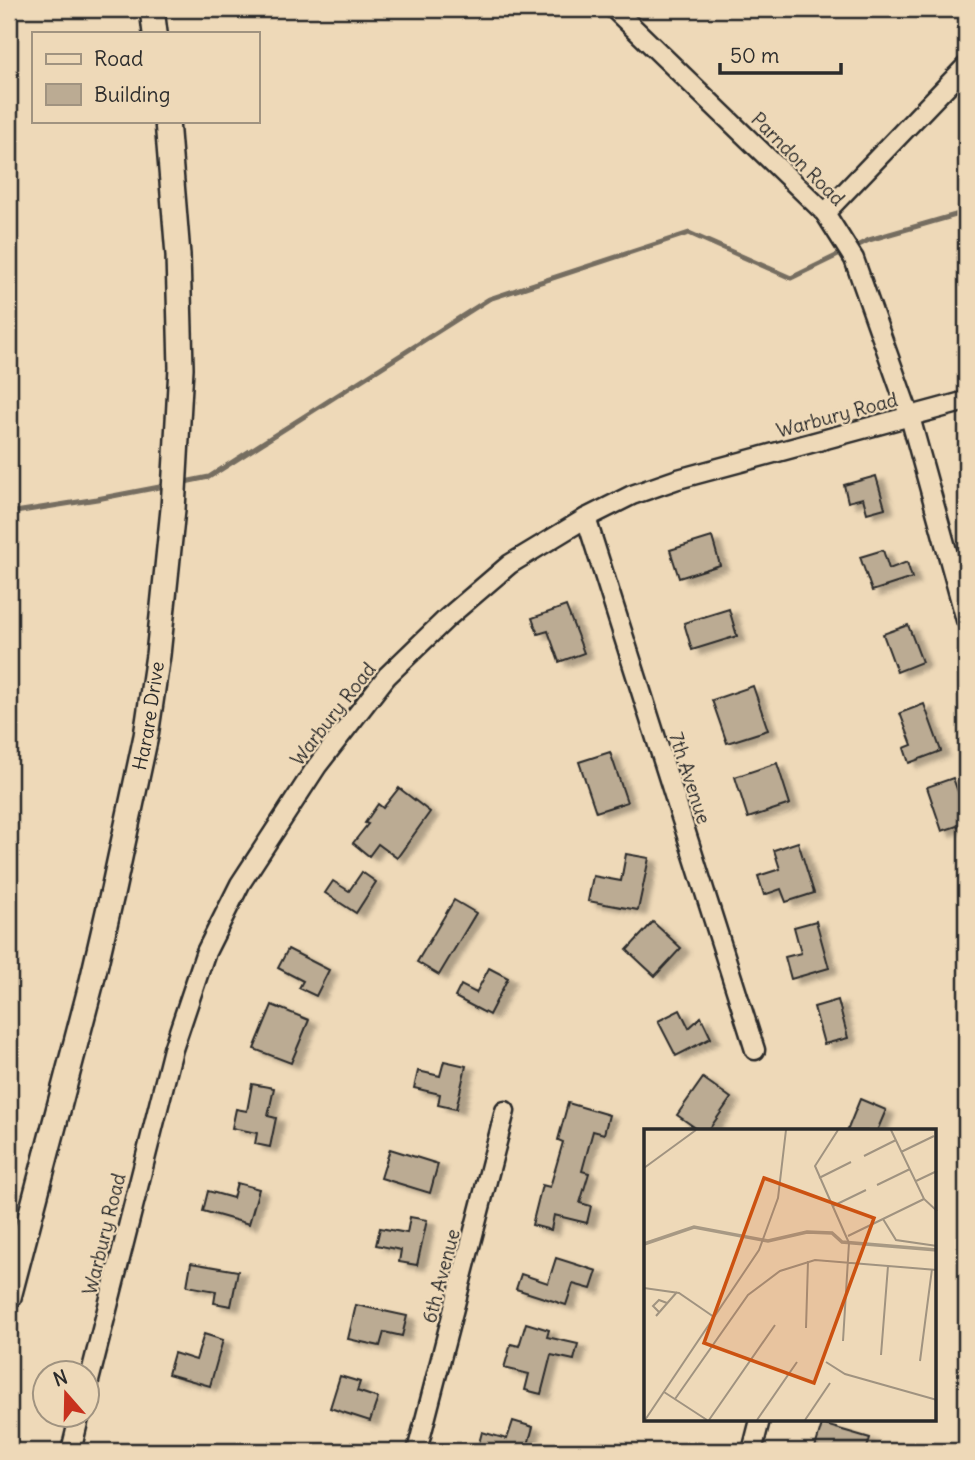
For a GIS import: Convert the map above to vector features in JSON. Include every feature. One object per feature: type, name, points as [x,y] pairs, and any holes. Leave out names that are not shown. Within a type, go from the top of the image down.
[{"type":"main road","points":[[152,9],[155,32]]},
{"type":"main road","name":"Harare Drive","points":[[9,1297],[18,1229],[91,985],[132,807],[158,655],[173,509],[181,368],[177,242],[167,122]]},
{"type":"street","name":"Parndon Road","points":[[624,12],[825,213],[854,260],[910,417],[966,620]]},
{"type":"street","points":[[825,213],[966,66]]},
{"type":"street","name":"Warbury Road","points":[[95,1358],[173,1049],[205,954],[240,884],[317,766],[387,676],[447,618],[510,564],[586,518],[632,495],[678,479],[966,401]]},
{"type":"street","name":"7th Avenue","points":[[586,518],[755,1050]]},
{"type":"street","name":"6th Avenue","points":[[417,1451],[505,1111]]},
{"type":"street","points":[[752,1451],[759,1422]]},
{"type":"street","points":[[71,1451],[77,1428]]},
{"type":"building","points":[[876,476],[885,508],[867,513],[863,498],[848,502],[844,485]]},
{"type":"building","points":[[712,537],[720,565],[679,578],[670,550]]},
{"type":"building","points":[[883,550],[889,569],[907,562],[912,578],[872,591],[860,557]]},
{"type":"building","points":[[566,606],[584,653],[559,662],[548,631],[538,634],[532,618]]},
{"type":"building","points":[[729,609],[737,636],[692,650],[684,623]]},
{"type":"building","points":[[908,625],[922,662],[897,672],[883,634]]},
{"type":"building","points":[[753,686],[768,730],[727,743],[712,700]]},
{"type":"building","points":[[924,704],[941,751],[909,763],[904,748],[912,745],[900,713]]},
{"type":"building","points":[[610,752],[627,802],[596,812],[579,762]]},
{"type":"building","points":[[777,763],[790,804],[748,818],[735,777]]},
{"type":"building","points":[[953,778],[966,814],[966,823],[942,831],[927,787]]},
{"type":"building","points":[[399,788],[430,812],[397,858],[378,844],[369,856],[353,843],[368,824],[365,823],[378,804],[383,808]]},
{"type":"building","points":[[798,842],[814,893],[786,902],[781,889],[764,895],[758,876],[780,869],[774,850]]},
{"type":"building","points":[[626,854],[649,858],[638,910],[588,901],[593,876],[621,881]]},
{"type":"building","points":[[362,872],[376,882],[356,913],[325,893],[333,881],[349,891]]},
{"type":"building","points":[[454,900],[476,913],[439,975],[417,962]]},
{"type":"building","points":[[816,921],[829,968],[791,979],[785,957],[801,953],[794,927]]},
{"type":"building","points":[[653,922],[681,948],[655,976],[627,950]]},
{"type":"building","points":[[288,949],[329,970],[316,996],[299,988],[303,981],[278,968]]},
{"type":"building","points":[[489,968],[508,978],[489,1015],[455,997],[461,985],[476,993]]},
{"type":"building","points":[[838,1000],[848,1038],[824,1044],[814,1007]]},
{"type":"building","points":[[272,1005],[309,1020],[291,1063],[254,1049]]},
{"type":"building","points":[[680,1010],[689,1028],[701,1017],[711,1038],[676,1056],[658,1021]]},
{"type":"building","points":[[444,1061],[466,1066],[456,1109],[438,1105],[440,1094],[414,1088],[418,1071],[440,1076]]},
{"type":"building","points":[[703,1078],[731,1098],[709,1129],[697,1129],[677,1115]]},
{"type":"building","points":[[252,1084],[274,1088],[268,1116],[276,1118],[270,1147],[255,1144],[257,1133],[232,1128],[236,1109],[247,1111]]},
{"type":"building","points":[[860,1099],[886,1110],[878,1129],[848,1129]]},
{"type":"building","points":[[568,1103],[609,1115],[604,1134],[593,1131],[582,1171],[589,1173],[580,1203],[591,1206],[587,1223],[554,1215],[551,1230],[532,1225],[542,1185],[550,1187],[563,1142],[558,1140]]},
{"type":"building","points":[[390,1149],[438,1164],[430,1193],[381,1178]]},
{"type":"building","points":[[237,1183],[259,1189],[249,1224],[203,1211],[208,1191],[233,1198]]},
{"type":"building","points":[[410,1217],[427,1220],[417,1265],[399,1262],[401,1250],[376,1245],[380,1228],[407,1233]]},
{"type":"building","points":[[556,1258],[597,1271],[591,1289],[573,1284],[566,1305],[516,1289],[521,1274],[548,1283]]},
{"type":"building","points":[[191,1263],[238,1271],[231,1306],[214,1303],[216,1291],[187,1286]]},
{"type":"building","points":[[356,1305],[407,1316],[402,1336],[384,1332],[380,1346],[348,1339]]},
{"type":"building","points":[[526,1323],[549,1330],[547,1337],[578,1344],[574,1360],[551,1355],[541,1394],[525,1390],[529,1374],[504,1368],[511,1344],[519,1346]]},
{"type":"building","points":[[204,1334],[223,1340],[210,1386],[168,1374],[174,1353],[196,1360]]},
{"type":"building","points":[[340,1376],[360,1382],[357,1391],[378,1398],[370,1421],[330,1408]]},
{"type":"building","points":[[513,1421],[533,1427],[528,1445],[536,1448],[535,1451],[493,1451],[478,1447],[482,1432],[507,1439]]},
{"type":"building","points":[[822,1424],[870,1438],[866,1451],[814,1451]]},
{"type":"waterway","points":[[180,483],[209,477],[489,299],[689,233],[791,278],[869,240],[966,212]]},
{"type":"waterway","points":[[9,513],[170,485]]}]
